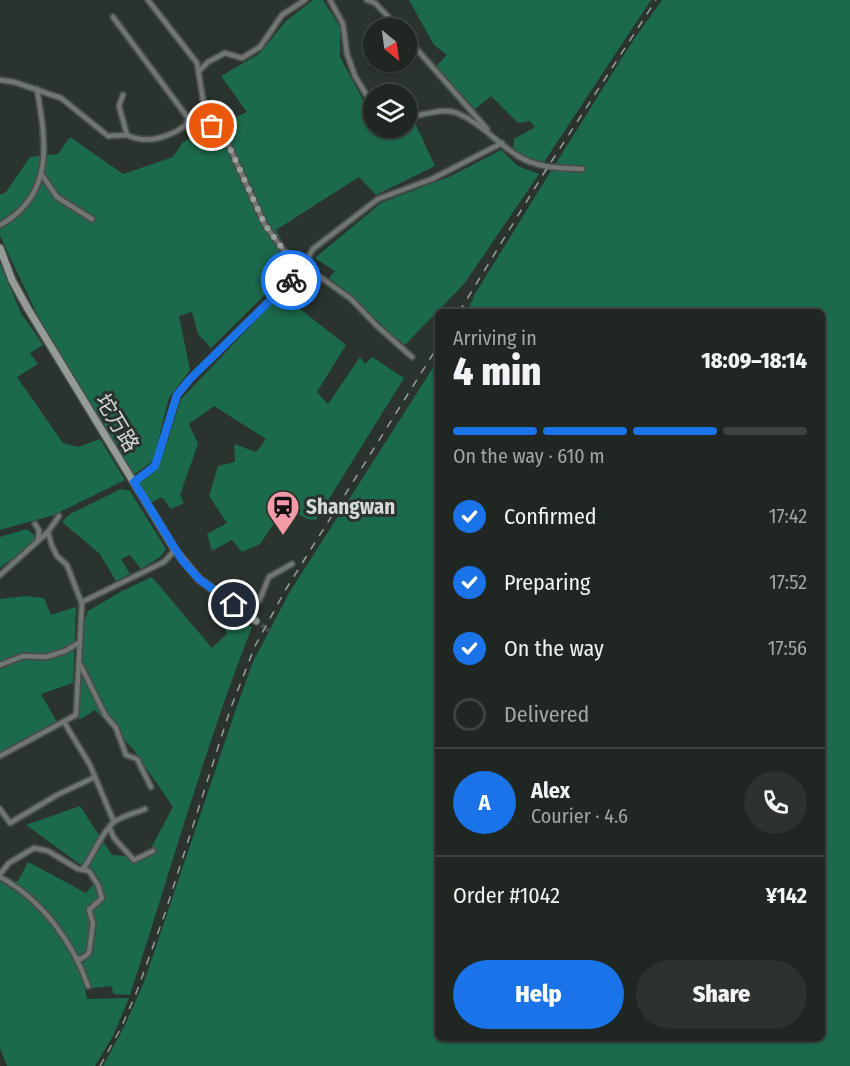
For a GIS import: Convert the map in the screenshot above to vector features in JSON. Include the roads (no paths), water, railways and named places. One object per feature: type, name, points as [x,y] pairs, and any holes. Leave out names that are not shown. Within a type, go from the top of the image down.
[{"type":"main road","name":"坨万路","points":[[0,248],[12,280],[24,302],[175,550],[199,579],[256,621]]},
{"type":"street","points":[[148,0],[197,63],[206,118],[224,135],[265,225],[285,252],[351,298],[377,326],[412,357]]},
{"type":"street","points":[[199,71],[208,62],[225,53],[242,58],[260,47],[282,15],[305,0]]},
{"type":"street","points":[[330,0],[343,24],[346,54],[363,89]]},
{"type":"street","points":[[367,0],[375,3],[389,18]]},
{"type":"street","points":[[113,17],[188,118]]},
{"type":"street","points":[[417,50],[473,111],[488,131]]},
{"type":"street","points":[[0,80],[37,89],[61,98],[108,136],[127,135],[135,139],[152,139],[172,135],[186,125],[188,118]]},
{"type":"street","points":[[0,225],[14,218],[26,207],[42,176],[45,134],[37,89]]},
{"type":"street","points":[[123,95],[119,106],[127,135]]},
{"type":"street","points":[[417,115],[456,112],[488,131],[519,157],[542,166],[582,169]]},
{"type":"street","points":[[188,118],[206,118]]},
{"type":"street","points":[[134,482],[155,466],[177,395],[190,379],[304,264],[314,249],[378,199],[432,179],[502,143]]},
{"type":"street","points":[[42,176],[57,197],[93,219]]},
{"type":"street","points":[[0,575],[48,531],[59,516]]},
{"type":"street","points":[[34,524],[39,530],[39,540]]},
{"type":"street","points":[[0,756],[76,715],[82,604],[67,565],[57,556],[48,531]]},
{"type":"street","points":[[82,604],[164,562],[175,550]]},
{"type":"street","points":[[248,615],[260,599],[269,577],[292,564]]},
{"type":"street","points":[[0,665],[23,656],[46,657],[65,651],[80,642]]},
{"type":"street","points":[[79,662],[105,715],[116,728],[126,755],[137,759],[150,787]]},
{"type":"street","points":[[64,722],[95,777],[114,822]]},
{"type":"street","points":[[0,808],[10,823],[57,795],[95,777]]},
{"type":"street","points":[[82,869],[114,822],[145,809]]},
{"type":"street","points":[[110,829],[114,838],[134,860],[153,851]]},
{"type":"street","points":[[76,958],[81,959],[89,953],[93,923],[89,910],[102,898],[98,885],[89,871],[78,869],[48,851],[34,848],[9,863],[0,876],[18,887],[62,933],[88,986]]},
{"type":"tunnel","points":[[256,621],[272,633]]},
{"type":"railway","points":[[461,309],[544,173],[656,0]]},
{"type":"railway","points":[[100,1066],[121,1028],[137,991],[165,913],[230,710],[255,646],[286,589],[435,351]]},
{"type":"place","name":"Shangwan","points":[[283,536]]}]
